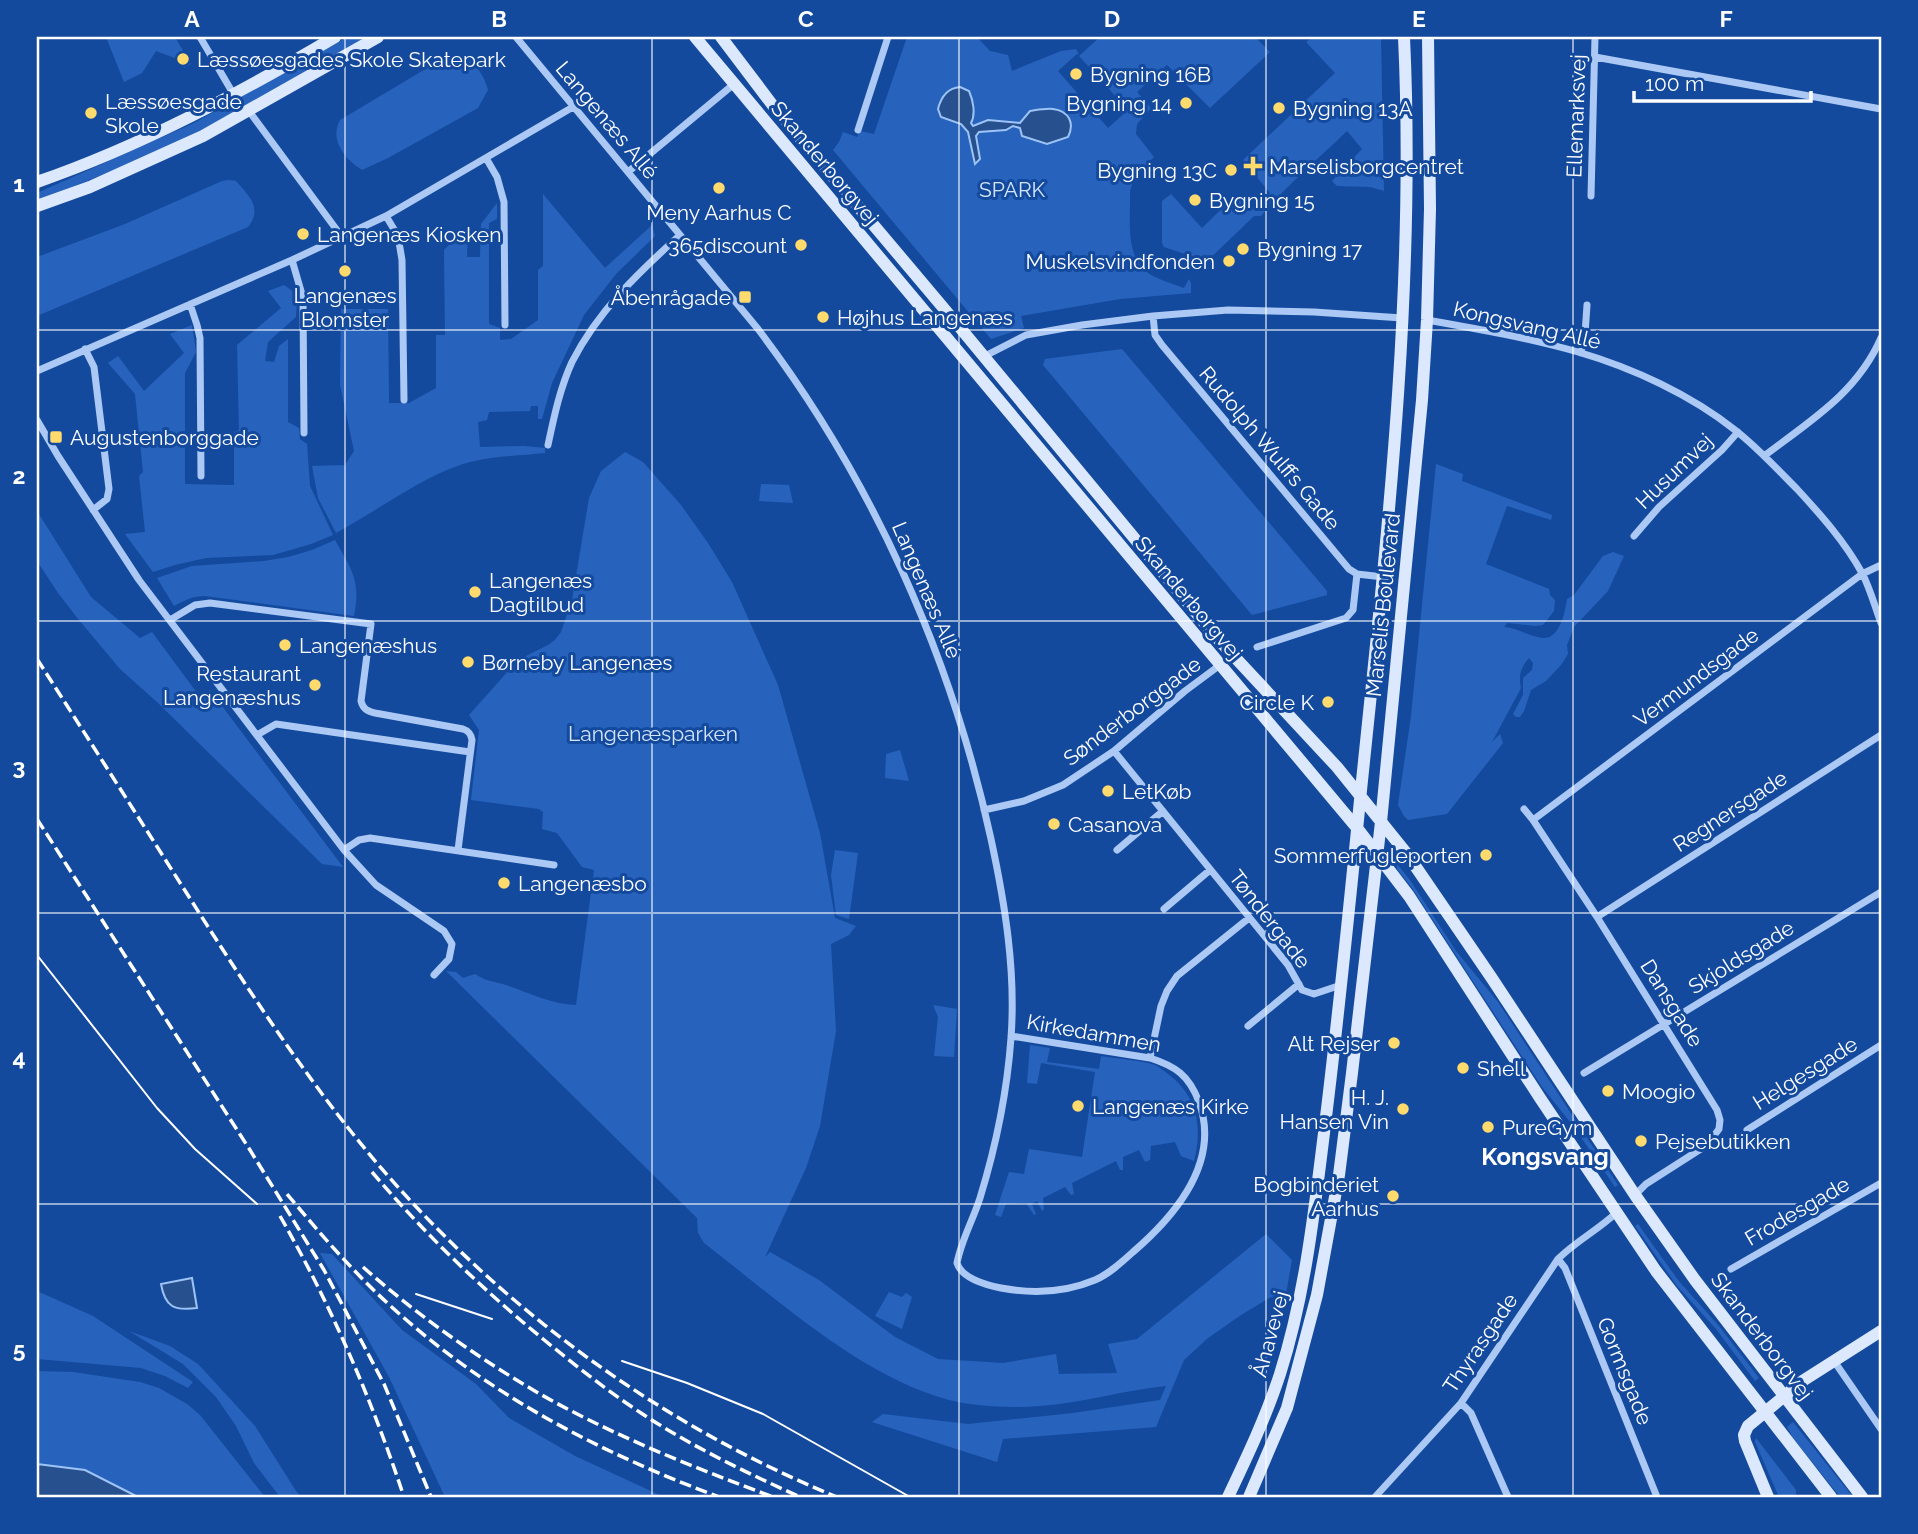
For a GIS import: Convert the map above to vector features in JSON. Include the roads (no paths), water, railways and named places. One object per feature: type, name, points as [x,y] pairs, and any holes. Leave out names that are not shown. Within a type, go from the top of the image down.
[{"type":"street","points":[[200,37],[234,95]]},
{"type":"street","points":[[37,182],[142,139],[234,95],[335,37]]},
{"type":"street","points":[[37,206],[90,187],[203,136],[378,37]]},
{"type":"street","name":"Langenæs Allé","points":[[516,37],[789,370],[862,489],[912,592],[944,673],[967,743],[984,810],[1002,890],[1011,964],[1011,1036],[1001,1119],[992,1160],[957,1263]]},
{"type":"street","name":"Skanderborgvej","points":[[695,37],[1357,828],[1409,896],[1656,1271],[1831,1497]]},
{"type":"street","name":"Skanderborgvej","points":[[721,37],[774,107],[1217,638],[1338,767],[1412,861],[1491,976],[1634,1195],[1707,1297],[1862,1497]]},
{"type":"street","points":[[858,130],[888,37]]},
{"type":"street","name":"Marselis Boulevard","points":[[1319,1172],[1335,1046],[1395,442],[1407,169],[1404,37]]},
{"type":"street","name":"Marselis Boulevard","points":[[1339,1175],[1378,855],[1420,427],[1430,209],[1428,37]]},
{"type":"street","name":"Ellemarksvej","points":[[1591,196],[1595,37]]},
{"type":"street","points":[[1595,57],[1881,109]]},
{"type":"street","points":[[628,172],[734,84]]},
{"type":"street","points":[[37,371],[386,216],[573,107]]},
{"type":"street","points":[[249,111],[342,237]]},
{"type":"street","points":[[486,158],[497,177],[504,202],[505,325]]},
{"type":"street","points":[[386,216],[398,236],[402,260],[404,400]]},
{"type":"street","points":[[548,445],[562,389],[591,330],[634,277],[680,235]]},
{"type":"street","points":[[292,260],[303,298],[304,433]]},
{"type":"street","points":[[190,304],[200,338],[201,476]]},
{"type":"street","points":[[1581,352],[1587,305]]},
{"type":"street","points":[[983,356],[1026,335],[1153,316],[1228,310],[1314,312],[1427,320]]},
{"type":"street","name":"Rudolph Wulffs Gade","points":[[1153,316],[1155,335],[1161,345],[1349,569],[1357,574]]},
{"type":"street","name":"Kongsvang Allé","points":[[1427,320],[1581,352],[1684,395],[1714,414],[1764,456],[1819,513],[1862,574],[1881,623]]},
{"type":"street","points":[[1764,456],[1828,409],[1858,376],[1881,338]]},
{"type":"street","points":[[85,349],[94,367],[109,489],[107,499],[93,510]]},
{"type":"street","points":[[37,419],[139,580],[344,850],[376,885],[444,931],[452,944],[449,958],[434,975]]},
{"type":"street","name":"Husumvej","points":[[1634,536],[1659,507],[1738,432]]},
{"type":"street","name":"Vermundsgade","points":[[1533,820],[1862,574],[1881,565]]},
{"type":"street","points":[[1257,647],[1346,618],[1353,610],[1357,574],[1383,577]]},
{"type":"street","points":[[170,620],[195,605],[210,603],[371,624],[361,701],[363,707],[374,713],[463,729],[471,735],[458,850]]},
{"type":"street","name":"Sønderborggade","points":[[984,810],[1024,801],[1063,785],[1114,751],[1220,665]]},
{"type":"street","points":[[257,735],[276,724],[471,752]]},
{"type":"street","name":"Regnersgade","points":[[1597,917],[1881,735]]},
{"type":"street","name":"Tøndergade","points":[[1114,751],[1288,965],[1302,990],[1314,994],[1340,985]]},
{"type":"street","name":"Dansgade","points":[[1524,809],[1665,1024],[1717,1110],[1720,1120],[1719,1129],[1707,1145],[1646,1184],[1634,1195]]},
{"type":"street","points":[[1117,850],[1163,811]]},
{"type":"street","points":[[344,850],[359,840],[370,838],[554,865]]},
{"type":"street","name":"Tøndergade","points":[[1164,909],[1210,870]]},
{"type":"street","name":"Skjoldsgade","points":[[1584,1073],[1881,892]]},
{"type":"street","points":[[1150,1058],[1161,1006],[1177,976],[1249,918]]},
{"type":"street","points":[[1248,1026],[1299,984]]},
{"type":"street","name":"Kirkedammen","points":[[957,1263],[959,1270],[965,1275],[997,1287],[1018,1291],[1069,1289],[1097,1280],[1130,1255],[1165,1222],[1195,1177],[1202,1156],[1206,1132],[1203,1112],[1196,1094],[1184,1076],[1169,1064],[1150,1058],[1011,1036]]},
{"type":"street","name":"Helgesgade","points":[[1747,1130],[1881,1045]]},
{"type":"street","name":"Åhavevej","points":[[1228,1497],[1270,1406],[1281,1370],[1300,1299],[1319,1172]]},
{"type":"street","name":"Åhavevej","points":[[1249,1497],[1294,1386],[1317,1295],[1339,1175]]},
{"type":"street","name":"Frodesgade","points":[[1731,1269],[1881,1183]]},
{"type":"street","points":[[1616,1213],[1634,1195]]},
{"type":"street","name":"Thyrasgade","points":[[1376,1497],[1461,1403],[1558,1259],[1616,1213]]},
{"type":"street","name":"Gormsgade","points":[[1558,1259],[1565,1268],[1657,1497]]},
{"type":"street","points":[[1768,1497],[1744,1435],[1748,1426],[1804,1380],[1881,1331]]},
{"type":"street","points":[[1835,1361],[1881,1427]]},
{"type":"street","points":[[1461,1403],[1471,1413],[1508,1497]]},
{"type":"tram line","points":[[37,955],[157,1108],[195,1149],[257,1204]]},
{"type":"tram line","points":[[416,1294],[492,1319]]},
{"type":"tram line","points":[[622,1361],[687,1383],[763,1414],[910,1497]]},
{"type":"railway","points":[[37,659],[204,920],[305,1071],[399,1188],[452,1244],[509,1296],[633,1389],[699,1430],[767,1466],[837,1497]]},
{"type":"railway","points":[[37,819],[324,1270],[384,1384],[431,1497]]},
{"type":"railway","points":[[372,1172],[412,1217],[475,1280],[591,1377],[679,1437],[800,1497]]},
{"type":"railway","points":[[287,1194],[342,1258],[387,1303],[475,1374],[593,1443],[719,1497]]},
{"type":"railway","points":[[280,1216],[349,1354],[404,1497]]},
{"type":"railway","points":[[363,1267],[448,1335],[540,1394],[625,1437],[773,1497]]},
{"type":"place","name":"Læssøesgades Skole Skatepark","points":[[183,59]]},
{"type":"place","name":"Bygning 16B","points":[[1076,74]]},
{"type":"place","name":"Bygning 14","points":[[1186,103]]},
{"type":"place","name":"Bygning 13A","points":[[1279,108]]},
{"type":"place","name":"Læssøesgade Skole","points":[[91,113]]},
{"type":"place","name":"Marselisborgcentret","points":[[1253,166]]},
{"type":"place","name":"Bygning 13C","points":[[1231,170]]},
{"type":"place","name":"Meny Aarhus C","points":[[719,188]]},
{"type":"place","name":"Bygning 15","points":[[1195,200]]},
{"type":"place","name":"Langenæs Kiosken","points":[[303,234]]},
{"type":"place","name":"365discount","points":[[801,245]]},
{"type":"place","name":"Bygning 17","points":[[1243,249]]},
{"type":"place","name":"Muskelsvindfonden","points":[[1229,261]]},
{"type":"place","name":"Langenæs Blomster","points":[[345,271]]},
{"type":"place","name":"Åbenrågade","points":[[745,297]]},
{"type":"place","name":"Højhus Langenæs","points":[[823,317]]},
{"type":"place","name":"Augustenborggade","points":[[56,437]]},
{"type":"place","name":"Langenæs Dagtilbud","points":[[475,592]]},
{"type":"place","name":"Langenæshus","points":[[285,645]]},
{"type":"place","name":"Børneby Langenæs","points":[[468,662]]},
{"type":"place","name":"Restaurant Langenæshus","points":[[315,685]]},
{"type":"place","name":"Circle K","points":[[1328,702]]},
{"type":"place","name":"LetKøb","points":[[1108,791]]},
{"type":"place","name":"Casanova","points":[[1054,824]]},
{"type":"place","name":"Sommerfugleporten","points":[[1486,855]]},
{"type":"place","name":"Langenæsbo","points":[[504,883]]},
{"type":"place","name":"Alt Rejser","points":[[1394,1043]]},
{"type":"place","name":"Shell","points":[[1463,1068]]},
{"type":"place","name":"Moogio","points":[[1608,1091]]},
{"type":"place","name":"Langenæs Kirke","points":[[1078,1106]]},
{"type":"place","name":"H. J. Hansen Vin","points":[[1403,1109]]},
{"type":"place","name":"PureGym","points":[[1488,1127]]},
{"type":"place","name":"Pejsebutikken","points":[[1641,1141]]},
{"type":"place","name":"Bogbinderiet Aarhus","points":[[1393,1196]]},
{"type":"district","name":"Kongsvang","points":[[1545,1156]]},
{"type":"park label","name":"SPARK","points":[[1012,189]]},
{"type":"park label","name":"Langenæsparken","points":[[653,733]]}]
